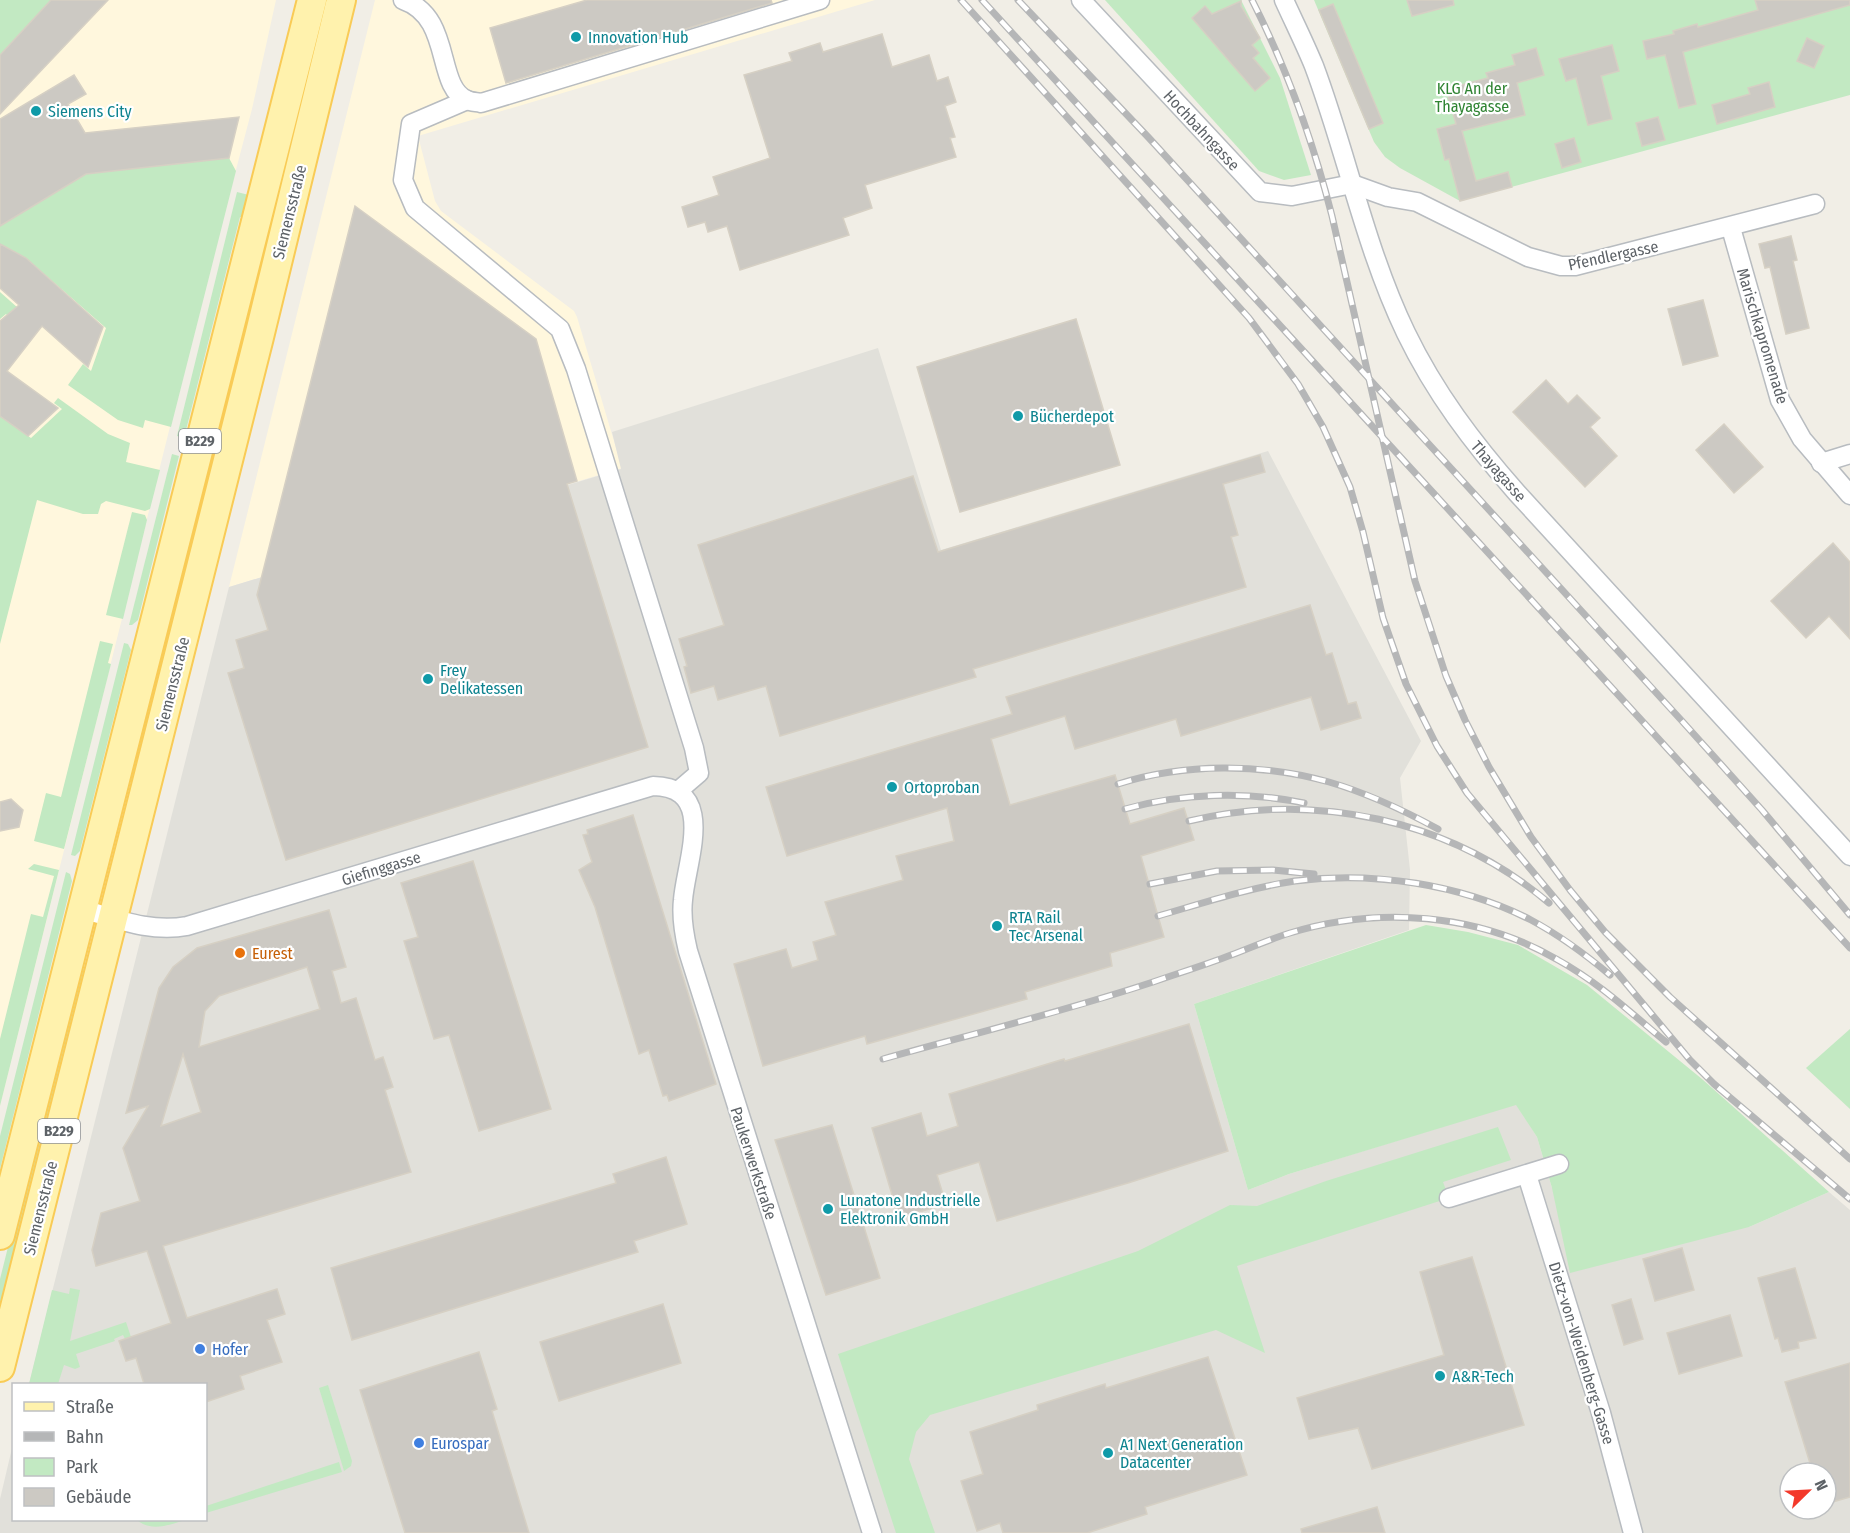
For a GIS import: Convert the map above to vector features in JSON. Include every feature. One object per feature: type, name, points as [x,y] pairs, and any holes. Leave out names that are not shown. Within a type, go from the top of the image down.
[{"type":"main road","name":"Siemensstraße","points":[[0,1235],[312,0]]},
{"type":"main road","name":"Siemensstraße","points":[[0,1367],[341,0]]},
{"type":"street","points":[[403,0],[410,2],[424,13],[432,24],[452,83],[460,95],[467,100],[482,103],[820,0]]},
{"type":"street","name":"Hochbahngasse","points":[[1081,0],[1260,192],[1292,196],[1352,184]]},
{"type":"street","name":"Thayagasse","points":[[1284,0],[1314,66],[1377,261],[1405,330],[1442,399],[1464,430],[1517,493],[1850,856]]},
{"type":"street","points":[[467,100],[411,124],[403,180],[415,208],[560,329],[576,369],[694,748],[699,773],[678,791]]},
{"type":"street","name":"Pfendlergasse","points":[[1352,184],[1388,196],[1417,202],[1528,257],[1561,266],[1575,266],[1731,228],[1815,204]]},
{"type":"street","name":"Marischkapromenade","points":[[1731,228],[1780,400],[1802,439],[1850,495]]},
{"type":"street","points":[[1821,463],[1850,454]]},
{"type":"street","name":"Giefinggasse","points":[[82,909],[161,929],[187,926],[653,786],[678,791]]},
{"type":"street","name":"Paukerwerkstraße","points":[[678,791],[689,804],[694,821],[693,844],[683,899],[683,927],[688,951],[872,1533]]},
{"type":"street","points":[[1449,1198],[1559,1164]]},
{"type":"street","name":"Dietz-von-Weidenberg-Gasse","points":[[1527,1175],[1601,1413],[1633,1533]]},
{"type":"shaded area","points":[[0,0],[276,0],[252,109],[204,291],[0,1106]]},
{"type":"shaded area","points":[[375,0],[875,0],[418,136],[435,201],[441,211],[574,311],[622,468],[229,587]]},
{"type":"shaded area","points":[[878,348],[941,550],[1268,451],[1421,741],[1400,778],[1410,870],[1409,930],[1194,1004],[1248,1190],[1289,1174],[1516,1104],[1537,1137],[1552,1188],[1749,1227],[1829,1192],[1850,1210],[1850,1533],[0,1533],[0,1499],[12,1448],[12,1521],[207,1521],[207,1383],[29,1383],[229,587],[621,469],[612,432]]},
{"type":"green space","points":[[0,0],[51,0],[0,55]]},
{"type":"green space","points":[[1105,0],[1241,0],[1280,78],[1311,175],[1284,180],[1259,171]]},
{"type":"green space","name":"KLG An der Thayagasse","points":[[1314,0],[1850,0],[1850,95],[1460,201],[1400,168],[1385,157],[1374,142]]},
{"type":"green space","points":[[229,158],[236,171],[171,427],[145,420],[143,428],[118,420],[68,385],[83,364],[91,371],[106,328],[26,258],[0,244],[0,226],[86,174]]},
{"type":"green space","points":[[237,192],[249,195],[245,217],[240,217],[184,438],[177,436]]},
{"type":"green space","points":[[0,292],[27,316],[16,325],[6,314],[0,319]]},
{"type":"green space","points":[[234,349],[239,350],[236,378],[138,782],[125,779]]},
{"type":"green space","points":[[58,398],[108,434],[130,443],[126,462],[160,470],[150,509],[145,511],[106,501],[101,504],[98,514],[83,514],[37,500],[0,644],[0,416],[31,438],[62,409],[54,403]]},
{"type":"green space","points":[[172,454],[179,456],[138,620],[129,625]]},
{"type":"green space","points":[[132,512],[145,515],[147,520],[123,619],[106,615]]},
{"type":"green space","points":[[100,641],[113,644],[108,663],[111,664],[64,849],[34,841],[46,793],[61,797]]},
{"type":"green space","points":[[124,643],[128,644],[131,650],[80,851],[75,856],[71,855]]},
{"type":"green space","points":[[34,864],[59,870],[0,1106],[0,1039],[31,914],[43,917],[54,876],[28,869]]},
{"type":"green space","points":[[66,872],[70,874],[72,881],[0,1169],[0,1136]]},
{"type":"green space","points":[[1426,925],[1468,932],[1518,945],[1587,985],[1702,1079],[1829,1192],[1749,1227],[1570,1273],[1552,1188],[1537,1137],[1516,1105],[1289,1174],[1248,1190],[1194,1004]]},
{"type":"green space","points":[[78,968],[90,971],[0,1329],[0,1279]]},
{"type":"green space","points":[[1850,1029],[1850,1109],[1806,1068]]},
{"type":"green space","points":[[1498,1127],[1511,1160],[1443,1182],[1449,1198],[1237,1266],[1265,1353],[1216,1330],[930,1415],[916,1432],[909,1459],[935,1533],[896,1533],[838,1354],[1138,1251],[1230,1205],[1257,1206],[1326,1181]]},
{"type":"green space","points":[[70,1288],[80,1290],[70,1341],[126,1322],[131,1337],[125,1339],[123,1335],[114,1339],[115,1341],[76,1354],[80,1367],[75,1369],[64,1365],[58,1383],[29,1383],[52,1290],[69,1294]]},
{"type":"green space","points":[[328,1385],[352,1461],[351,1466],[344,1471],[319,1388]]},
{"type":"green space","points":[[339,1462],[342,1472],[207,1513],[207,1506]]},
{"type":"green space","points":[[138,1521],[181,1521],[154,1527]]},
{"type":"building","points":[[51,0],[108,0],[0,114],[0,55]]},
{"type":"building","name":"Innovation Hub","points":[[587,0],[771,0],[772,3],[506,83],[490,28]]},
{"type":"building","points":[[1407,0],[1453,0],[1454,5],[1412,16]]},
{"type":"building","points":[[1755,0],[1850,0],[1850,5],[1683,52],[1696,104],[1679,108],[1665,55],[1647,59],[1643,41],[1674,34],[1673,31],[1697,24],[1698,27],[1758,10]]},
{"type":"building","points":[[1241,1],[1241,6],[1260,38],[1252,45],[1259,53],[1253,58],[1270,78],[1255,91],[1192,18],[1205,6],[1212,14]]},
{"type":"building","points":[[1333,4],[1383,123],[1369,129],[1319,10]]},
{"type":"building","points":[[882,34],[892,67],[929,55],[937,81],[948,77],[956,102],[945,106],[955,137],[950,138],[956,157],[865,185],[872,208],[843,218],[849,235],[740,270],[727,226],[708,232],[705,222],[688,227],[682,207],[719,195],[713,177],[770,158],[744,75],[792,61],[789,53],[820,43],[823,52]]},
{"type":"building","points":[[1807,38],[1824,46],[1814,68],[1797,61]]},
{"type":"building","points":[[1612,45],[1619,71],[1601,76],[1612,119],[1588,125],[1576,78],[1566,81],[1559,59]]},
{"type":"building","points":[[1536,48],[1544,75],[1517,83],[1525,115],[1462,131],[1476,181],[1508,172],[1512,187],[1460,201],[1449,159],[1445,160],[1437,129],[1456,124],[1446,89],[1488,78],[1486,73],[1515,65],[1512,55]]},
{"type":"building","name":"Siemens City","points":[[74,75],[86,94],[68,104],[85,133],[239,117],[229,158],[86,174],[0,226],[0,119]]},
{"type":"building","points":[[1769,82],[1775,107],[1717,124],[1712,105],[1750,94],[1748,88]]},
{"type":"building","points":[[1658,117],[1665,140],[1642,146],[1636,123]]},
{"type":"building","points":[[1574,138],[1581,162],[1562,168],[1555,144]]},
{"type":"building","points":[[355,206],[536,339],[577,481],[567,484],[648,747],[286,860],[228,673],[244,668],[236,640],[268,630],[257,595]]},
{"type":"building","points":[[1791,236],[1797,260],[1793,261],[1809,328],[1786,334],[1770,267],[1765,268],[1759,244]]},
{"type":"building","points":[[0,244],[26,258],[103,327],[88,367],[42,326],[7,371],[58,408],[28,436],[0,416],[0,321],[19,305],[0,288]]},
{"type":"building","points":[[1703,300],[1718,356],[1683,365],[1668,309]]},
{"type":"building","name":"Bücherdepot","points":[[1076,319],[1120,465],[960,512],[917,367]]},
{"type":"building","points":[[1546,380],[1568,404],[1577,395],[1600,418],[1590,427],[1617,456],[1585,487],[1513,412]]},
{"type":"building","points":[[1724,424],[1763,467],[1734,493],[1696,450]]},
{"type":"building","points":[[1260,455],[1265,472],[1223,484],[1238,535],[1231,537],[1246,587],[973,669],[976,677],[780,736],[766,686],[718,700],[714,686],[691,693],[684,667],[687,666],[679,639],[724,625],[698,545],[913,476],[938,552]]},
{"type":"building","points":[[1833,543],[1850,562],[1850,639],[1829,616],[1806,638],[1771,601]]},
{"type":"building","points":[[1310,605],[1326,655],[1332,653],[1348,704],[1356,702],[1361,718],[1321,730],[1311,697],[1181,736],[1176,719],[1075,749],[1065,716],[991,739],[1010,805],[1115,775],[1130,824],[1184,808],[1194,840],[1141,856],[1164,937],[1110,953],[1112,966],[1025,992],[1027,999],[867,1044],[865,1036],[763,1066],[734,964],[786,949],[792,968],[818,960],[813,942],[836,935],[825,902],[903,880],[896,856],[954,841],[947,808],[787,856],[766,787],[1012,714],[1006,697]]},
{"type":"building","points":[[11,799],[23,810],[19,827],[0,831],[0,802]]},
{"type":"building","points":[[633,815],[716,1084],[669,1101],[667,1095],[663,1096],[649,1050],[639,1054],[595,907],[579,870],[592,862],[583,835],[588,834],[587,830]]},
{"type":"building","points":[[473,861],[551,1109],[479,1131],[449,1035],[434,1039],[404,941],[418,937],[401,883]]},
{"type":"building","points":[[329,910],[346,967],[332,971],[341,1003],[356,998],[375,1060],[383,1057],[393,1087],[385,1090],[411,1172],[163,1246],[187,1318],[277,1289],[285,1314],[267,1320],[282,1362],[240,1376],[244,1389],[207,1402],[207,1383],[144,1383],[136,1358],[126,1361],[119,1341],[171,1323],[147,1251],[96,1266],[92,1250],[101,1213],[140,1201],[123,1148],[148,1106],[126,1113],[159,988],[173,967],[197,948]],"holes":[[[307,967],[320,1009],[199,1047],[205,1011],[219,996]],[[183,1054],[201,1112],[161,1126]]]},
{"type":"building","points":[[1189,1024],[1228,1151],[997,1221],[979,1162],[937,1175],[946,1204],[899,1218],[872,1128],[921,1113],[927,1136],[958,1126],[949,1094]]},
{"type":"building","name":"Lunatone Industrielle Elektronik GmbH","points":[[832,1125],[880,1278],[826,1295],[775,1140]]},
{"type":"building","points":[[666,1157],[687,1224],[634,1241],[638,1252],[352,1340],[331,1268],[616,1183],[613,1174]]},
{"type":"building","points":[[1682,1248],[1694,1290],[1655,1301],[1643,1259]]},
{"type":"building","name":"A&R-Tech","points":[[1472,1257],[1524,1425],[1372,1469],[1358,1428],[1309,1439],[1297,1398],[1444,1355],[1420,1272]]},
{"type":"building","points":[[1795,1268],[1816,1338],[1798,1342],[1799,1348],[1782,1352],[1778,1338],[1775,1339],[1758,1278]]},
{"type":"building","points":[[1631,1299],[1643,1339],[1624,1345],[1612,1305]]},
{"type":"building","points":[[663,1304],[681,1363],[559,1401],[540,1342]]},
{"type":"building","points":[[1730,1315],[1742,1356],[1679,1374],[1667,1333]]},
{"type":"building","name":"Eurospar","points":[[479,1352],[497,1409],[492,1411],[529,1533],[405,1533],[360,1390]]},
{"type":"building","name":"A1 Next Generation Datacenter","points":[[1208,1357],[1247,1475],[1145,1507],[1147,1514],[1087,1533],[1003,1533],[1000,1523],[977,1531],[961,1481],[983,1474],[970,1432],[1038,1410],[1037,1405],[1105,1384],[1106,1388]]},
{"type":"building","points":[[1850,1363],[1850,1497],[1838,1500],[1838,1461],[1809,1461],[1785,1382]]},
{"type":"building","points":[[1377,1507],[1385,1533],[1302,1533],[1301,1529]]},
{"type":"railway","points":[[961,0],[1249,318],[1298,384],[1323,427],[1350,487],[1383,618],[1406,684],[1437,746],[1467,793],[1690,1060],[1714,1084],[1850,1199]]},
{"type":"railway","points":[[982,0],[1850,948]]},
{"type":"railway","points":[[1018,0],[1149,138],[1682,721],[1762,810],[1850,915]]},
{"type":"railway","points":[[1252,0],[1288,79],[1325,188],[1415,581],[1446,676],[1489,767],[1531,837],[1570,890],[1605,932],[1670,997],[1850,1159]]},
{"type":"railway","points":[[1118,784],[1143,777],[1196,769],[1277,771],[1329,782],[1357,791],[1438,829]]},
{"type":"railway","points":[[1125,809],[1191,797],[1237,795],[1304,803]]},
{"type":"railway","points":[[1189,821],[1236,812],[1284,809],[1332,812],[1379,819],[1425,832],[1469,851],[1510,874],[1549,903]]},
{"type":"railway","points":[[1150,884],[1217,871],[1273,870],[1314,874]]},
{"type":"railway","points":[[1158,916],[1243,892],[1295,881],[1355,878],[1416,883],[1476,897],[1531,920],[1572,945],[1610,975]]},
{"type":"railway","points":[[883,1059],[1120,993],[1290,933],[1324,924],[1392,917],[1461,924],[1495,932],[1527,944],[1587,978],[1666,1042]]},
{"type":"place","name":"Innovation Hub","points":[[576,37]]},
{"type":"place","name":"Siemens City","points":[[36,111]]},
{"type":"place","name":"Bücherdepot","points":[[1018,416]]},
{"type":"place","name":"Frey Delikatessen","points":[[428,679]]},
{"type":"place","name":"Ortoproban","points":[[892,787]]},
{"type":"place","name":"RTA Rail Tec Arsenal","points":[[997,926]]},
{"type":"place","name":"Eurest","points":[[240,953]]},
{"type":"place","name":"Lunatone Industrielle Elektronik GmbH","points":[[828,1209]]},
{"type":"place","name":"Hofer","points":[[200,1349]]},
{"type":"place","name":"A&R-Tech","points":[[1440,1376]]},
{"type":"place","name":"Eurospar","points":[[419,1443]]},
{"type":"place","name":"A1 Next Generation Datacenter","points":[[1108,1453]]}]
